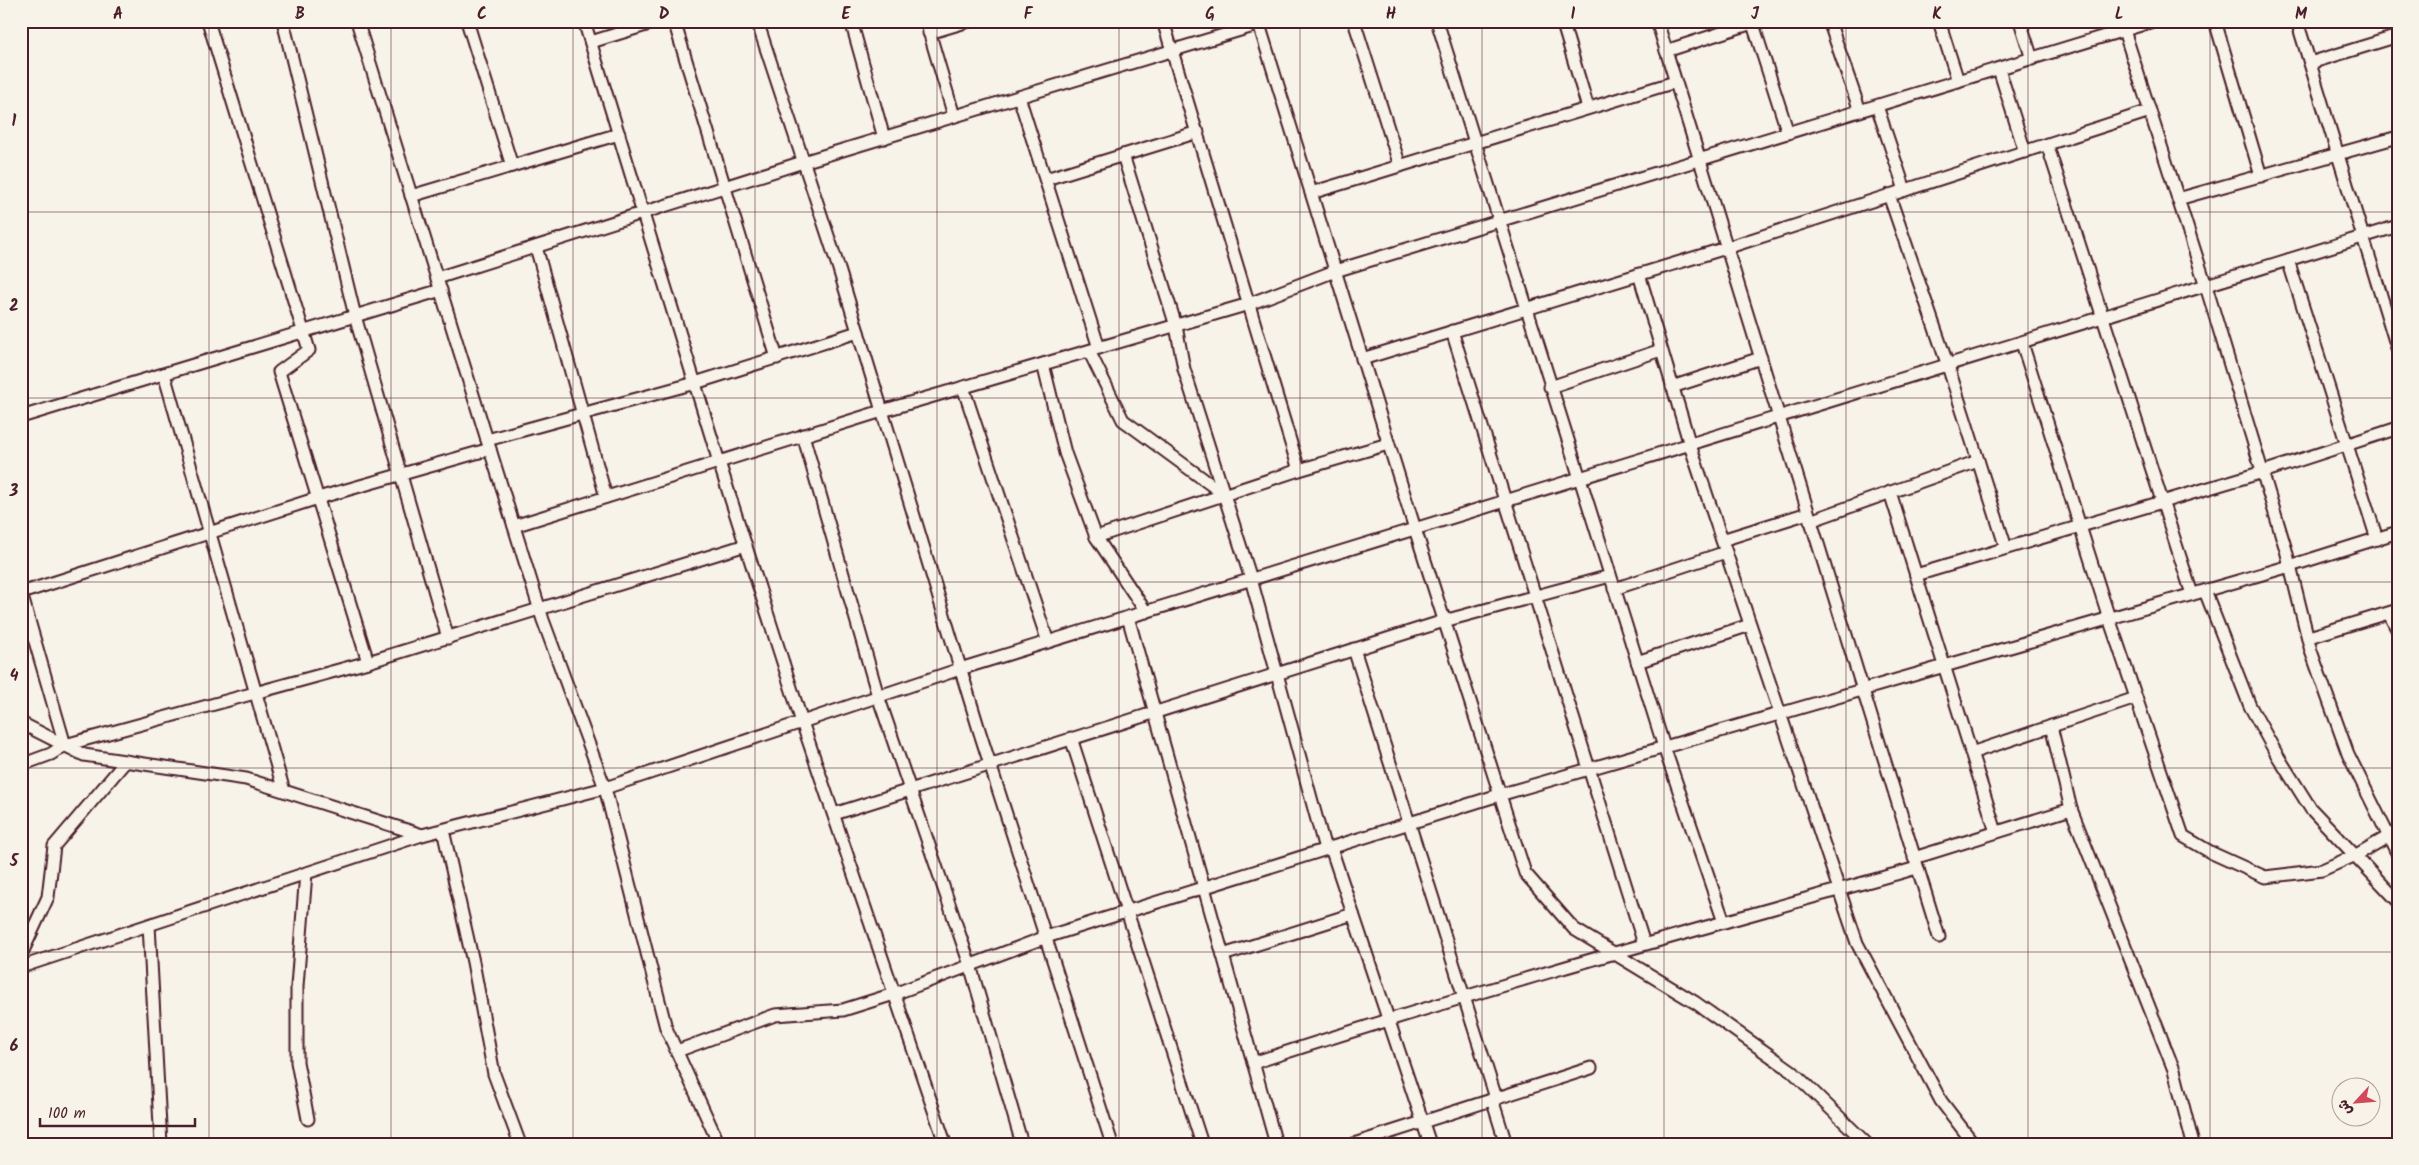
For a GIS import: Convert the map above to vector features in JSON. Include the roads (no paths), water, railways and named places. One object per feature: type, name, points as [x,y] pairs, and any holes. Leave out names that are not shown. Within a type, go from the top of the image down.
[{"type":"street","points":[[208,21],[308,350],[279,372],[368,662]]},
{"type":"street","points":[[283,21],[355,316],[448,638]]},
{"type":"street","points":[[467,21],[512,166]]},
{"type":"street","points":[[584,21],[719,462],[802,722],[944,1140]]},
{"type":"street","points":[[591,42],[659,21]]},
{"type":"street","points":[[674,21],[776,358]]},
{"type":"street","points":[[757,21],[858,332],[960,669],[1112,1144]]},
{"type":"street","points":[[851,21],[884,138]]},
{"type":"street","points":[[926,21],[954,116]]},
{"type":"street","points":[[929,33],[969,21]]},
{"type":"street","points":[[1163,21],[1299,470]]},
{"type":"street","points":[[1354,21],[1400,166]]},
{"type":"street","points":[[1437,21],[1664,747],[1724,922]]},
{"type":"street","points":[[1562,21],[1588,108]]},
{"type":"street","points":[[1657,21],[1861,690],[1939,937]]},
{"type":"street","points":[[1830,21],[1860,111]]},
{"type":"street","points":[[1939,21],[1958,82]]},
{"type":"street","points":[[2020,21],[2032,59]]},
{"type":"street","points":[[514,526],[882,411],[1249,304],[1335,271],[2032,59],[2123,26],[2154,21]]},
{"type":"street","points":[[2215,21],[2262,176]]},
{"type":"street","points":[[2297,21],[2365,237],[2398,351]]},
{"type":"street","points":[[359,22],[540,610],[605,788],[666,1028],[719,1144]]},
{"type":"street","points":[[437,278],[803,162],[1262,22],[1311,193],[1414,529],[1525,873],[1574,929],[1696,1002],[1792,1071],[1867,1144]]},
{"type":"street","points":[[1666,51],[1752,22],[1788,133]]},
{"type":"street","points":[[2123,26],[2263,472],[2290,566],[2311,651],[2348,754],[2393,833],[2398,855]]},
{"type":"street","points":[[2310,64],[2398,36]]},
{"type":"street","points":[[1999,69],[2025,152]]},
{"type":"street","points":[[1311,193],[1675,82]]},
{"type":"street","points":[[1019,97],[1046,179],[1094,349],[1123,420],[1225,494]]},
{"type":"street","points":[[1877,106],[1905,190]]},
{"type":"street","points":[[1362,358],[1726,248],[2150,111]]},
{"type":"street","points":[[1046,179],[1198,132]]},
{"type":"street","points":[[411,196],[619,134]]},
{"type":"street","points":[[2178,200],[2398,137]]},
{"type":"street","points":[[2047,144],[2192,594]]},
{"type":"street","points":[[1123,155],[1176,326],[1184,369],[1251,579],[1328,848],[1353,914],[1430,1144]]},
{"type":"street","points":[[1889,195],[1948,366],[2006,548]]},
{"type":"street","points":[[21,967],[422,835],[605,788],[960,669],[2398,226]]},
{"type":"street","points":[[536,247],[606,497]]},
{"type":"street","points":[[2288,260],[2377,539]]},
{"type":"street","points":[[1639,274],[1690,445],[1857,943],[1941,1101],[1974,1144]]},
{"type":"street","points":[[21,418],[441,290]]},
{"type":"street","points":[[1452,331],[1644,944]]},
{"type":"street","points":[[65,745],[21,593],[318,498],[401,474],[583,414],[695,383],[858,332]]},
{"type":"street","points":[[2022,343],[2109,618],[2183,836],[2212,854],[2265,877],[2322,870],[2356,855],[2393,833]]},
{"type":"street","points":[[1550,387],[1662,350]]},
{"type":"street","points":[[1672,387],[1760,358]]},
{"type":"street","points":[[1043,364],[1065,453],[1096,537],[1146,612]]},
{"type":"street","points":[[164,374],[284,791]]},
{"type":"street","points":[[963,387],[1048,642]]},
{"type":"street","points":[[1916,575],[2263,472],[2398,428]]},
{"type":"street","points":[[803,436],[878,696],[970,965],[1022,1144]]},
{"type":"street","points":[[1096,537],[1299,470],[1388,444]]},
{"type":"street","points":[[1722,540],[1809,517],[1890,492],[1978,461]]},
{"type":"street","points":[[1890,492],[1996,832]]},
{"type":"street","points":[[677,1051],[776,1015],[843,1010],[894,994],[1046,937],[1499,795],[2290,566],[2398,532]]},
{"type":"street","points":[[21,765],[51,754],[65,745],[368,662],[746,545]]},
{"type":"street","points":[[1614,590],[1726,552]]},
{"type":"street","points":[[834,814],[1154,711],[1444,621],[1610,576]]},
{"type":"street","points":[[2205,590],[2250,706],[2276,755],[2311,808],[2398,901]]},
{"type":"street","points":[[2309,637],[2393,612],[2398,631]]},
{"type":"street","points":[[1128,617],[1276,1144]]},
{"type":"street","points":[[1637,662],[1750,625]]},
{"type":"street","points":[[1354,649],[1464,996],[1506,1144]]},
{"type":"street","points":[[1971,753],[2136,698]]},
{"type":"street","points":[[21,723],[84,755],[246,779],[422,835]]},
{"type":"street","points":[[2051,726],[2071,809],[2174,1070],[2193,1144]]},
{"type":"street","points":[[1071,738],[1202,1144]]},
{"type":"street","points":[[21,955],[48,897],[54,846],[126,761]]},
{"type":"street","points":[[1253,1063],[1388,1018],[1613,952],[1839,890],[1996,832],[2071,809]]},
{"type":"street","points":[[443,830],[473,962],[494,1074],[520,1144]]},
{"type":"street","points":[[306,873],[297,986],[297,1052],[308,1119]]},
{"type":"street","points":[[1223,955],[1353,914]]},
{"type":"street","points":[[149,925],[161,1144]]},
{"type":"street","points":[[1354,1144],[1591,1068]]}]
